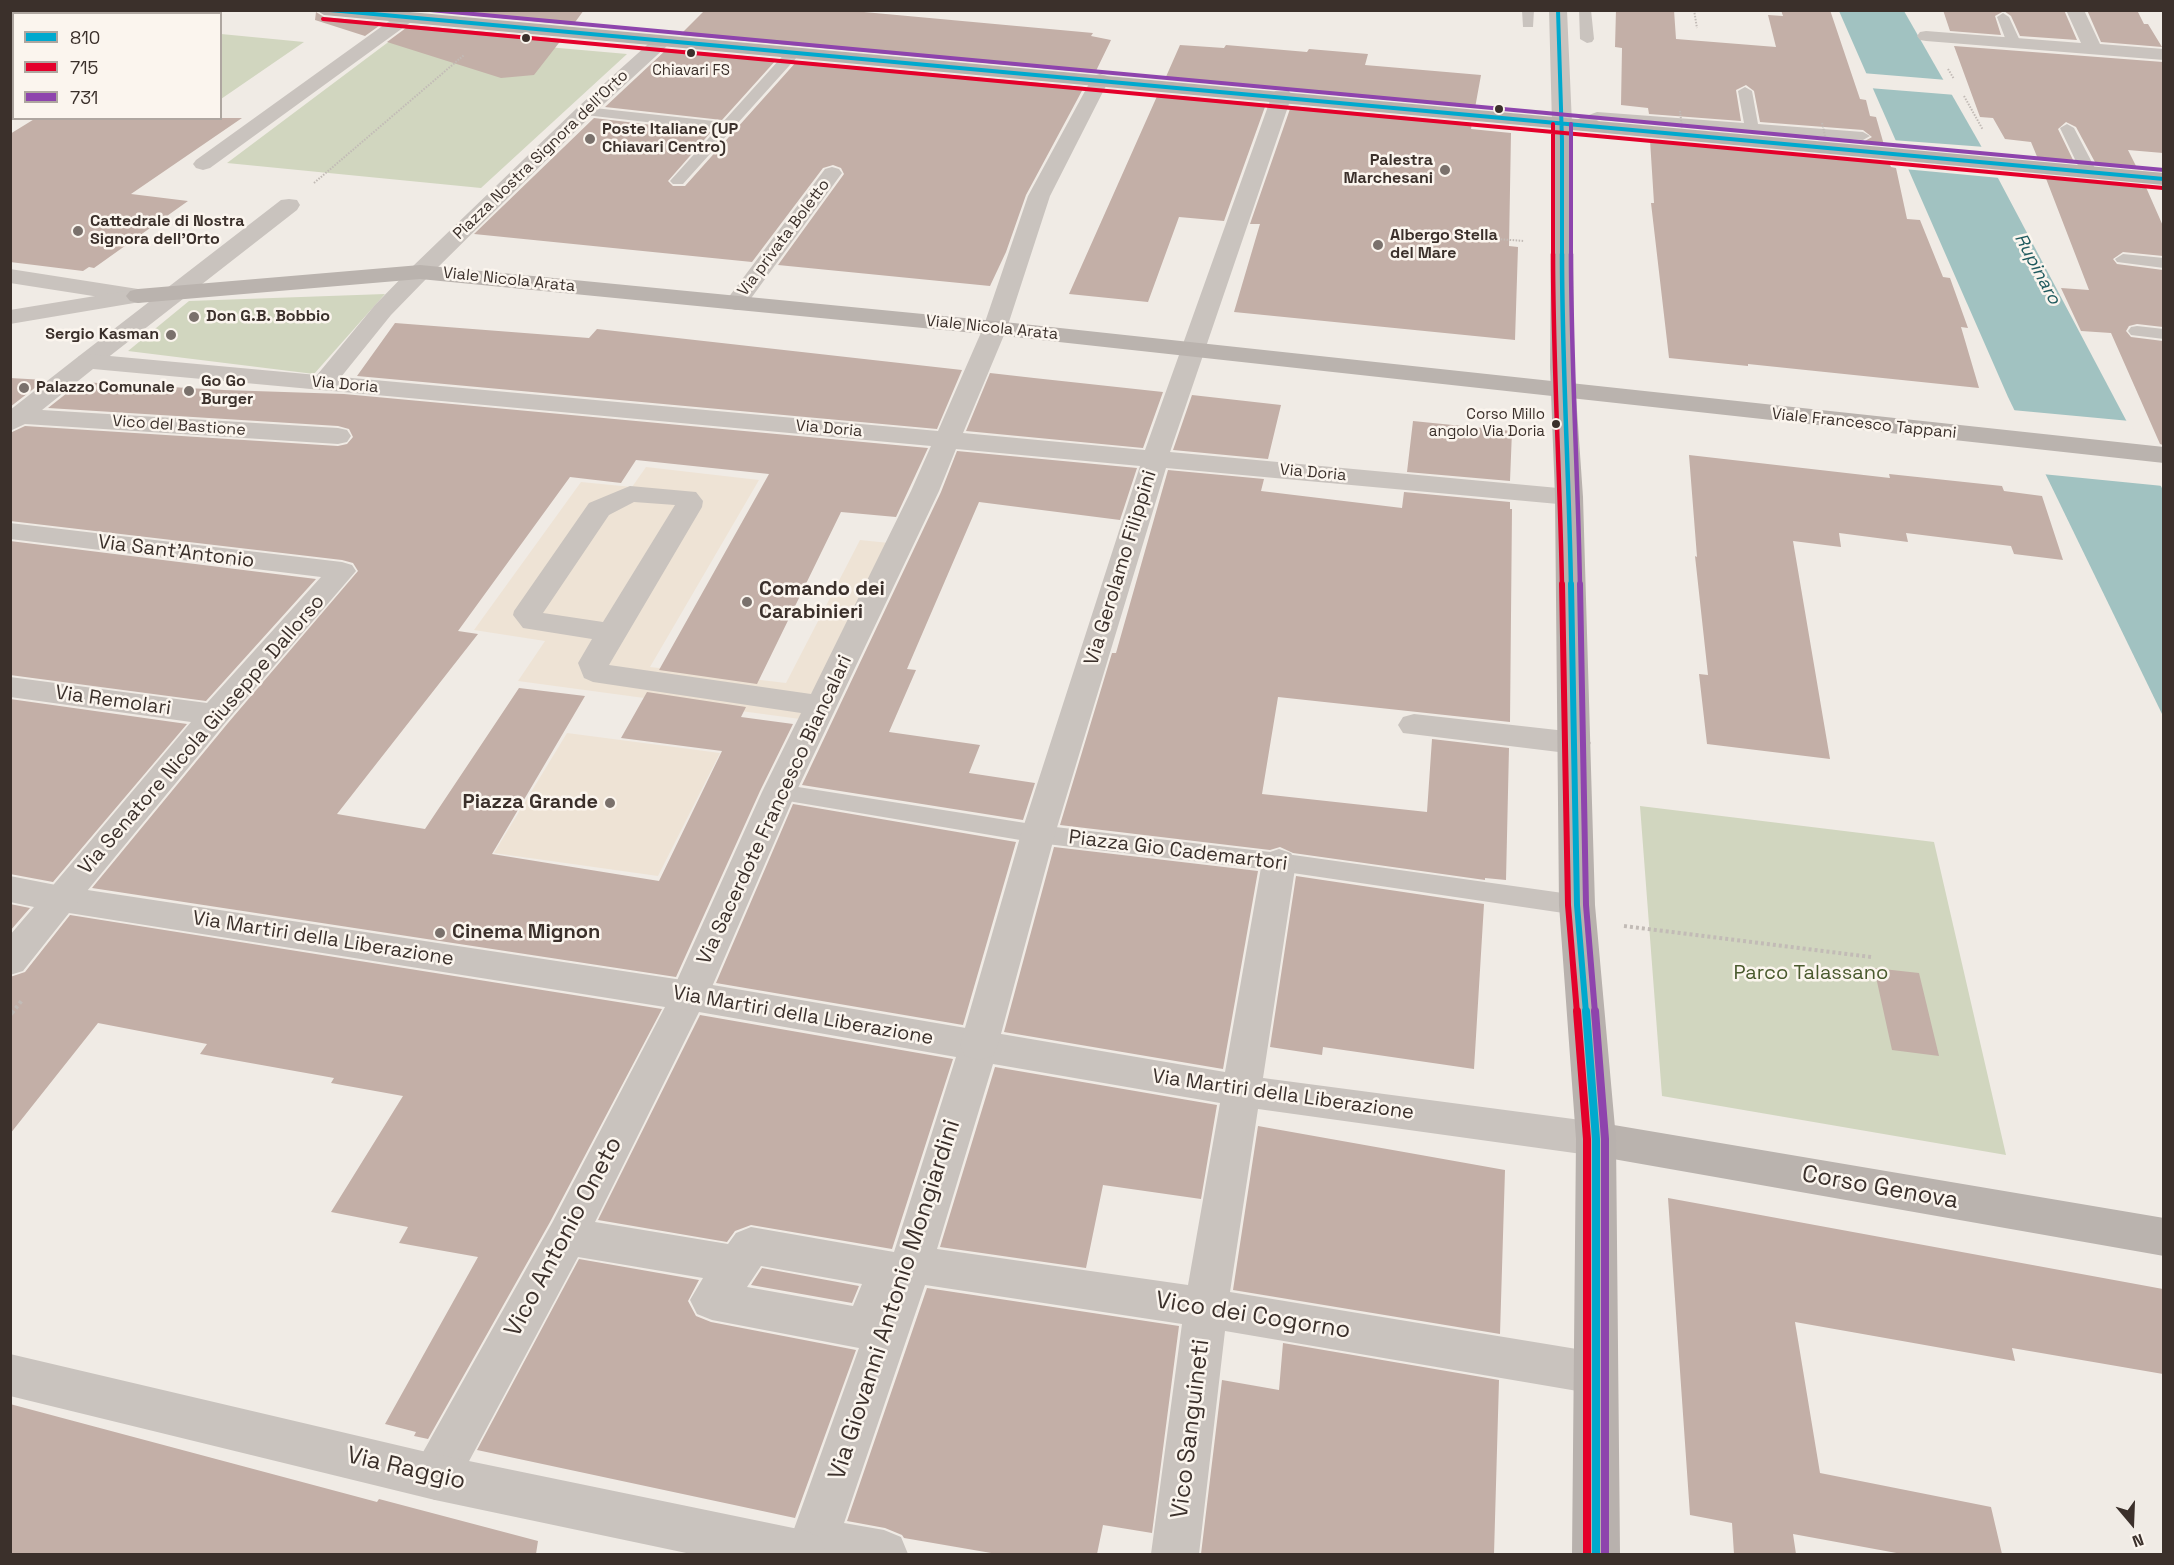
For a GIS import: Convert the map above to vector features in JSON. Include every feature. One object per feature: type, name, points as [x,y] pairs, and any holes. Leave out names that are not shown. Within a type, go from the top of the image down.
[{"type":"main road","name":"Piazza Nostra Signora dell'Orto","points":[[324,10],[662,41]]},
{"type":"main road","points":[[662,41],[1100,81],[1282,95],[1568,125],[2163,179]]},
{"type":"main road","points":[[1568,125],[1563,244],[1562,367],[1569,497],[1578,912],[1596,1139],[1594,1373],[1596,1554]]},
{"type":"main road","points":[[138,296],[420,272]]},
{"type":"main road","name":"Viale Nicola Arata","points":[[420,272],[994,328],[1564,391]]},
{"type":"main road","name":"Viale Francesco Tappani","points":[[1564,391],[2157,455]]},
{"type":"main road","name":"Corso Genova","points":[[1596,1139],[2163,1237]]},
{"type":"street","points":[[1558,10],[1568,125]]},
{"type":"street","points":[[2074,10],[2093,49]]},
{"type":"street","points":[[203,164],[405,18]]},
{"type":"street","points":[[1926,36],[2163,55]]},
{"type":"street","name":"Piazza Nostra Signora dell'Orto","points":[[323,383],[383,310],[420,272],[585,111],[662,41]]},
{"type":"street","name":"Via Sacerdote Francesco Biancalari","points":[[688,996],[779,792],[925,491],[994,328],[1039,196],[1100,81]]},
{"type":"street","name":"Via Gerolamo Filippini","points":[[979,1046],[1038,834],[1155,459],[1282,95]]},
{"type":"street","name":"Via privata Boletto","points":[[736,303],[832,173]]},
{"type":"street","points":[[15,419],[289,205]]},
{"type":"street","points":[[10,276],[138,296]]},
{"type":"street","points":[[10,317],[138,296]]},
{"type":"street","name":"Via Doria","points":[[88,361],[1569,497]]},
{"type":"street","name":"Vico del Bastione","points":[[15,419],[338,436]]},
{"type":"street","points":[[612,633],[534,621],[528,615],[600,509],[630,494],[686,498],[688,507],[612,633],[593,663],[595,672],[822,706]]},
{"type":"street","name":"Via Sant'Antonio","points":[[10,531],[342,571]]},
{"type":"street","name":"Via Senatore Nicola Giuseppe Dallorso","points":[[10,961],[215,715],[342,571]]},
{"type":"street","name":"Via Remolari","points":[[10,687],[215,715]]},
{"type":"street","points":[[1414,725],[1575,743]]},
{"type":"street","name":"Vico Sanguineti","points":[[1175,1554],[1206,1308],[1279,862]]},
{"type":"street","name":"Via Martiri della Liberazione","points":[[10,889],[61,899],[688,996],[1242,1091],[1596,1139]]},
{"type":"street","name":"Vico Antonio Oneto","points":[[435,1477],[567,1236],[688,996]]},
{"type":"street","name":"Via Giovanni Antonio Mongiardini","points":[[809,1550],[896,1286],[979,1046]]},
{"type":"street","points":[[567,1236],[738,1265]]},
{"type":"street","points":[[751,1246],[889,1269],[896,1286],[866,1329],[712,1300],[738,1265],[751,1246]]},
{"type":"street","name":"Vico dei Cogorno","points":[[896,1286],[1206,1308],[1594,1373]]},
{"type":"street","name":"Via Raggio","points":[[10,1376],[435,1477],[809,1550],[884,1554]]},
{"type":"lane","points":[[1586,10],[1587,39]]},
{"type":"lane","points":[[2003,17],[2014,43]]},
{"type":"lane","points":[[678,181],[793,53]]},
{"type":"lane","points":[[1745,91],[1752,128]]},
{"type":"lane","points":[[585,111],[727,127]]},
{"type":"lane","points":[[1568,125],[1597,116],[1863,136]]},
{"type":"lane","points":[[2067,128],[2090,172]]},
{"type":"lane","points":[[2123,259],[2163,263]]},
{"type":"lane","points":[[2137,331],[2163,334]]},
{"type":"lane","name":"Piazza Gio Cademartori","points":[[779,792],[1038,834],[1279,862],[1578,912]]},
{"type":"path","points":[[1694,10],[1697,28]]},
{"type":"path","points":[[289,205],[499,26]]},
{"type":"path","points":[[1680,111],[1682,128]]},
{"type":"path","points":[[1822,123],[1826,140]]},
{"type":"path","points":[[1396,231],[1563,244]]},
{"type":"path","points":[[1578,912],[1871,957]]},
{"type":"green space","points":[[222,34],[304,42],[222,98]]},
{"type":"green space","points":[[399,34],[627,54],[481,188],[227,163]]},
{"type":"green space","points":[[385,294],[314,374],[128,351],[189,301]]},
{"type":"green space","name":"Parco Talassano","points":[[1640,806],[1934,842],[2006,1155],[1662,1096]]},
{"type":"shaded area","points":[[646,467],[759,480],[650,667],[786,683],[860,540],[899,544],[815,721],[518,681],[545,641],[474,630],[581,482],[632,487]]},
{"type":"shaded area","name":"Piazza Grande","points":[[567,733],[720,753],[658,876],[494,853]]},
{"type":"water","name":"Rupinaro","points":[[1839,11],[1904,11],[1980,144],[2163,490],[2163,716],[2008,397]]},
{"type":"pier","points":[[1862,73],[1947,80],[1956,95],[1869,88]]},
{"type":"pier","points":[[1892,140],[1985,147],[2000,178],[1904,169]]},
{"type":"pier","points":[[2012,410],[2130,421],[2163,486],[2042,474]]},
{"type":"building","points":[[418,10],[584,10],[573,25]]},
{"type":"building","points":[[705,10],[864,12],[1093,33],[1091,36],[1111,40],[1095,73],[680,35]]},
{"type":"building","points":[[1616,10],[1674,10],[1676,39],[1776,47],[1768,15],[1783,16],[1781,10],[1830,10],[1860,99],[1866,100],[1870,116],[1876,117],[1884,145],[1809,138],[1863,142],[1872,137],[1863,130],[1760,122],[1754,91],[1746,85],[1736,90],[1741,121],[1649,114],[1648,108],[1621,105],[1622,48],[1615,47]]},
{"type":"building","points":[[1943,10],[2064,10],[2077,40],[2020,36],[2011,16],[2004,11],[1995,16],[2001,35],[1950,31]]},
{"type":"building","points":[[2087,10],[2137,10],[2144,24],[2148,24],[2162,47],[2101,42]]},
{"type":"building","points":[[316,12],[324,17],[383,23],[365,36],[315,20]]},
{"type":"building","points":[[410,25],[562,39],[534,75],[501,78],[387,42]]},
{"type":"building","points":[[1180,45],[1224,48],[1226,45],[1307,52],[1309,49],[1368,54],[1365,65],[1481,75],[1475,108],[1165,79]]},
{"type":"building","points":[[1954,46],[2163,62],[2163,153],[2128,150],[2137,168],[2096,164],[2076,127],[2066,122],[2058,129],[2074,162],[2038,159],[2031,142],[2005,139],[1993,118],[1980,117]]},
{"type":"building","points":[[667,49],[777,59],[722,120],[605,107]]},
{"type":"building","points":[[797,61],[1084,87],[1026,195],[1006,252],[990,286],[778,265],[844,174],[841,168],[833,165],[823,168],[752,262],[474,234],[594,118],[711,132],[668,181],[673,186],[685,186]]},
{"type":"building","points":[[1158,94],[1266,104],[1224,221],[1179,217],[1148,302],[1069,294]]},
{"type":"building","points":[[1291,106],[1472,123],[1471,129],[1511,133],[1509,246],[1518,247],[1515,340],[1234,312],[1260,224],[1250,224]]},
{"type":"building","points":[[222,118],[242,118],[131,194],[188,201],[94,268],[89,267],[83,271],[10,262],[10,134],[33,120],[222,120]]},
{"type":"building","points":[[1650,140],[1889,162],[1891,167],[1896,168],[1907,219],[1920,220],[1943,277],[1950,278],[1968,328],[1961,327],[1979,388],[1669,358],[1651,203],[1654,203]]},
{"type":"building","points":[[2045,176],[2145,185],[2163,226],[2163,256],[2123,252],[2113,259],[2117,264],[2163,270],[2163,327],[2137,324],[2129,326],[2126,331],[2131,337],[2163,341],[2163,445],[2160,444],[2111,333],[2081,331],[2061,288],[2089,290]]},
{"type":"building","points":[[395,323],[589,338],[597,329],[962,370],[937,429],[357,376]]},
{"type":"building","points":[[990,373],[1163,392],[1143,448],[966,431]]},
{"type":"building","points":[[10,378],[45,380],[10,407]]},
{"type":"building","points":[[81,382],[344,394],[928,448],[896,517],[841,512],[757,684],[659,670],[769,474],[636,460],[621,483],[570,477],[458,631],[478,634],[337,814],[425,829],[519,688],[585,696],[492,854],[659,881],[722,751],[621,738],[647,692],[746,707],[741,717],[793,724],[760,791],[676,977],[92,888],[228,723],[358,571],[353,563],[342,560],[10,521],[10,433],[25,426],[338,446],[347,444],[353,437],[349,429],[338,426],[48,408]]},
{"type":"building","points":[[1192,395],[1281,405],[1268,459],[1173,450]]},
{"type":"building","points":[[1413,421],[1512,431],[1510,481],[1407,472]]},
{"type":"building","points":[[957,451],[1137,468],[1120,520],[979,502],[907,669],[916,670],[889,732],[980,745],[969,773],[1035,783],[1023,820],[802,785],[941,492]]},
{"type":"building","points":[[1689,455],[1890,478],[1889,474],[2002,486],[2004,491],[2042,496],[2063,560],[2014,554],[2011,546],[1906,533],[1908,542],[1839,533],[1841,547],[1793,541],[1830,759],[1707,744],[1699,674],[1708,675],[1695,556],[1697,557]]},
{"type":"building","points":[[1168,470],[1264,479],[1261,491],[1402,508],[1404,492],[1510,502],[1510,509],[1512,509],[1510,722],[1278,697],[1262,794],[1427,812],[1432,739],[1509,748],[1506,880],[1485,878],[1485,880],[1293,853],[1280,847],[1270,850],[1060,825],[1112,653],[1116,653]]},
{"type":"building","points":[[10,541],[316,579],[206,701],[10,675]]},
{"type":"building","points":[[10,699],[187,724],[53,882],[10,874]]},
{"type":"building","points":[[793,804],[1016,842],[963,1025],[716,983]]},
{"type":"building","points":[[1054,847],[1258,871],[1223,1069],[1004,1032]]},
{"type":"building","points":[[1296,876],[1484,904],[1474,1069],[1323,1047],[1322,1055],[1270,1047]]},
{"type":"building","points":[[10,904],[30,908],[10,931]]},
{"type":"building","points":[[70,915],[662,1009],[550,1222],[428,1439],[414,1436],[416,1432],[385,1424],[478,1257],[399,1243],[408,1227],[331,1212],[403,1096],[331,1083],[334,1078],[200,1054],[207,1044],[98,1023],[10,1134],[10,977],[25,972]]},
{"type":"building","points":[[1874,968],[1919,973],[1939,1056],[1892,1050]]},
{"type":"building","points":[[700,1015],[953,1059],[892,1249],[751,1225],[735,1231],[727,1242],[598,1220]]},
{"type":"building","points":[[995,1067],[1217,1105],[1201,1199],[1103,1185],[1086,1268],[940,1247]]},
{"type":"building","points":[[1258,1126],[1505,1170],[1500,1334],[1233,1290]]},
{"type":"building","points":[[1668,1198],[2163,1289],[2163,1374],[2012,1348],[2015,1361],[1795,1322],[1820,1473],[1991,1507],[2002,1554],[1902,1554],[1793,1534],[1796,1554],[1734,1554],[1732,1523],[1690,1515]]},
{"type":"building","points":[[579,1259],[699,1280],[688,1301],[696,1316],[711,1322],[856,1350],[795,1518],[477,1450]]},
{"type":"building","points":[[762,1268],[859,1286],[852,1303],[751,1285]]},
{"type":"building","points":[[927,1288],[1179,1326],[1152,1533],[1103,1525],[1097,1554],[997,1554],[904,1538],[885,1528],[847,1521]]},
{"type":"building","points":[[1283,1343],[1499,1380],[1494,1554],[1201,1554],[1222,1380],[1279,1390]]},
{"type":"building","points":[[10,1404],[377,1502],[379,1499],[538,1541],[536,1554],[10,1554]]},
{"type":"transit line","name":"810","points":[[330,10],[2164,179]]},
{"type":"transit line","name":"731","points":[[430,10],[2164,170]]},
{"type":"transit line","name":"810","points":[[1558,10],[1562,141],[1562,367],[1569,497],[1577,905],[1596,1139],[1596,1554]]},
{"type":"transit line","name":"715","points":[[323,19],[2163,188]]},
{"type":"transit line","name":"715","points":[[1553,124],[1553,367],[1560,497],[1568,905],[1587,1139],[1587,1554]]},
{"type":"transit line","name":"731","points":[[1571,124],[1571,367],[1578,497],[1586,905],[1605,1139],[1605,1554]]},
{"type":"place","name":"Chiavari FS","points":[[691,53]]},
{"type":"place","name":"Poste Italiane (UP Chiavari Centro)","points":[[590,139]]},
{"type":"place","name":"Palestra Marchesani","points":[[1445,170]]},
{"type":"place","name":"Cattedrale di Nostra Signora dell'Orto","points":[[78,231]]},
{"type":"place","name":"Albergo Stella del Mare","points":[[1378,245]]},
{"type":"place","name":"Don G.B. Bobbio","points":[[194,317]]},
{"type":"place","name":"Sergio Kasman","points":[[171,335]]},
{"type":"place","name":"Palazzo Comunale","points":[[24,388]]},
{"type":"place","name":"Go Go Burger","points":[[189,391]]},
{"type":"place","name":"Corso Millo angolo Via Doria","points":[[1556,424]]},
{"type":"place","name":"Comando dei Carabinieri","points":[[747,602]]},
{"type":"place","name":"Piazza Grande","points":[[610,803]]},
{"type":"place","name":"Cinema Mignon","points":[[440,933]]}]
